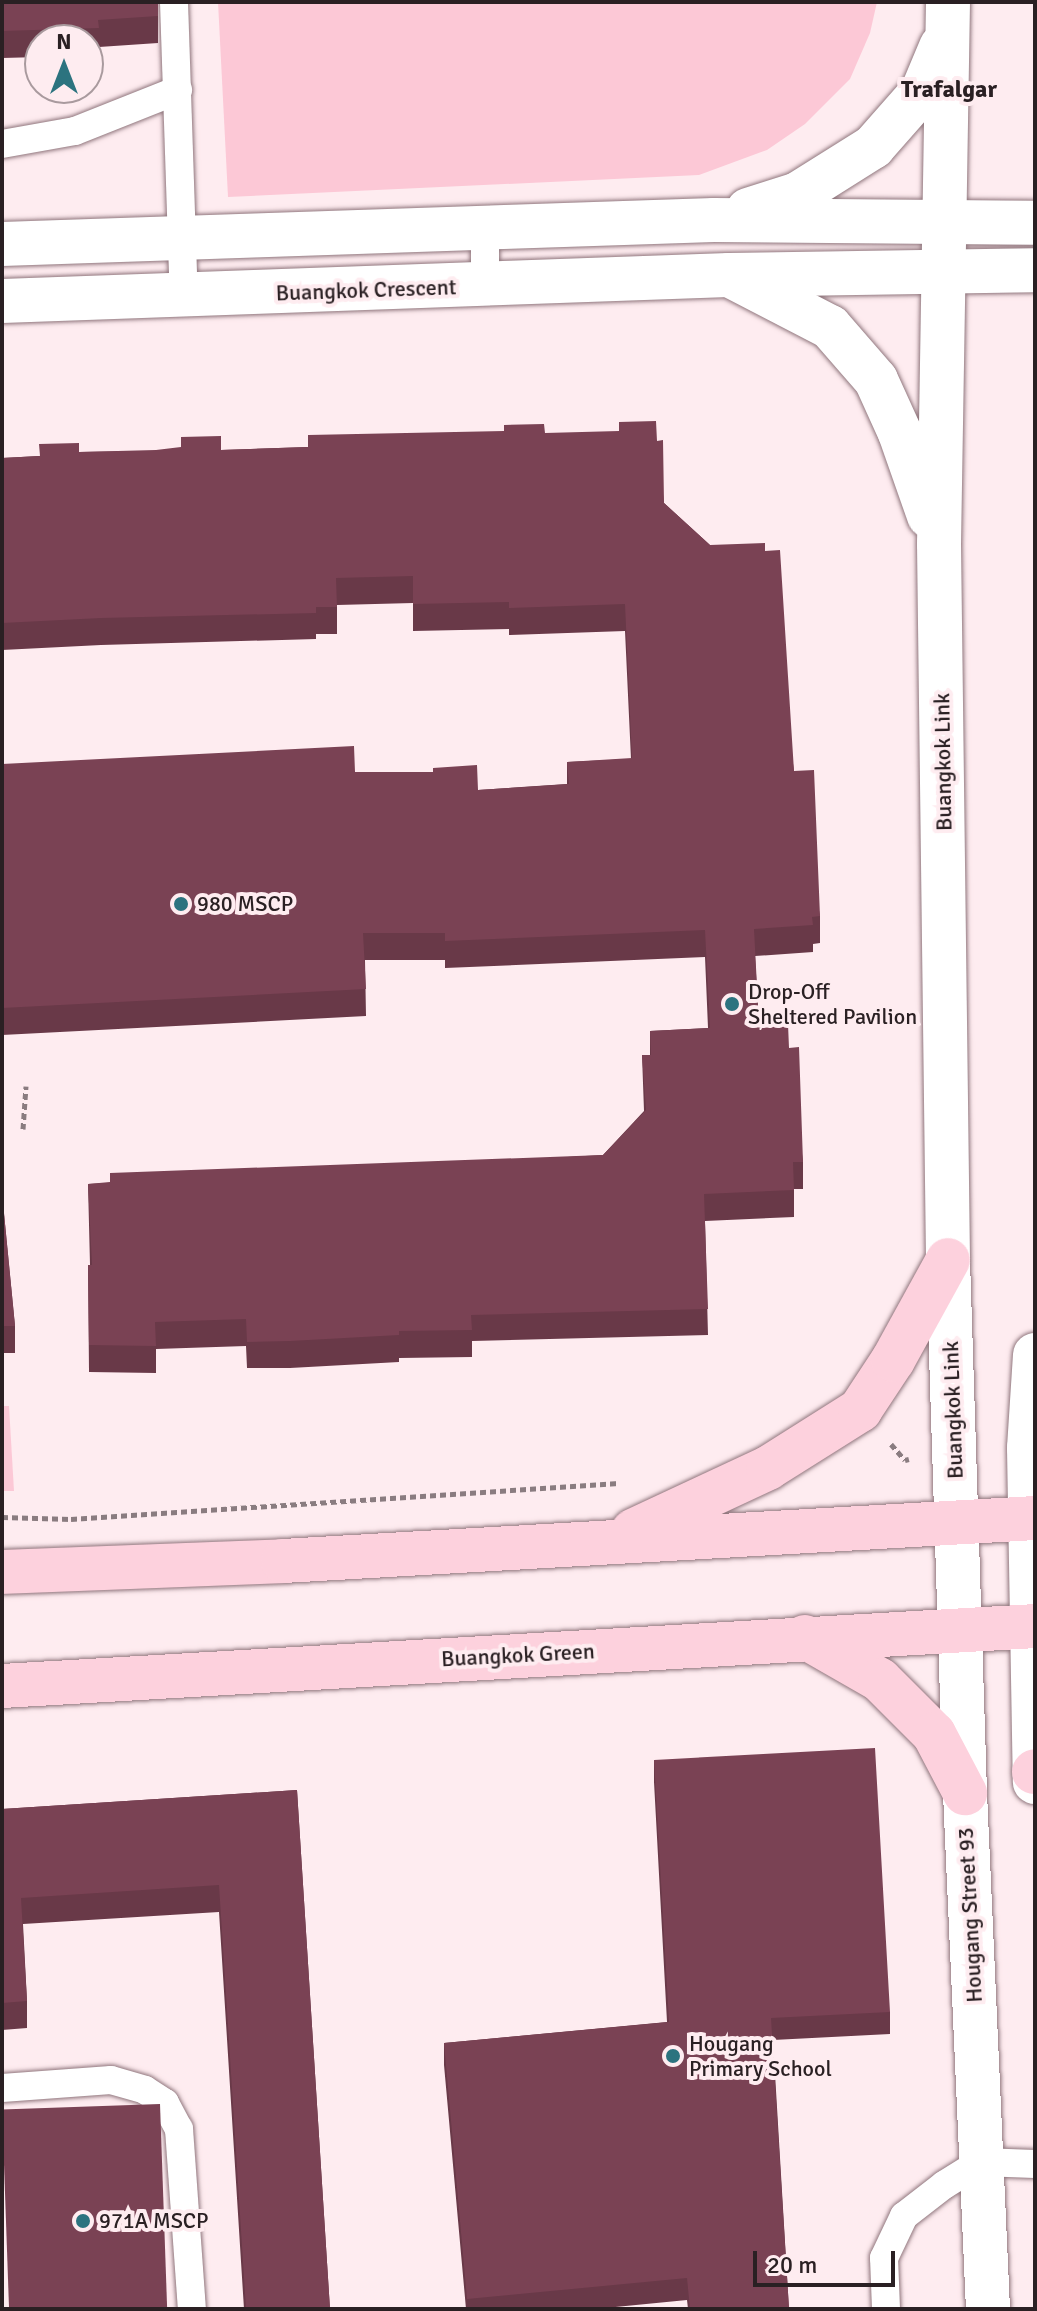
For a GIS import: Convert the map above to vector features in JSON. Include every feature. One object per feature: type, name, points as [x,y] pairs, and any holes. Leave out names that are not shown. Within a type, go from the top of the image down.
[{"type":"main road","points":[[613,1541],[768,1468],[860,1410],[893,1360],[948,1260]]},
{"type":"main road","points":[[2,1572],[283,1561],[1032,1518]]},
{"type":"main road","name":"Buangkok Green","points":[[2,1686],[1033,1626]]},
{"type":"main road","points":[[805,1637],[880,1680],[934,1734],[965,1793]]},
{"type":"street","points":[[714,220],[798,194],[873,147],[923,90],[948,16]]},
{"type":"street","name":"Buangkok Link","points":[[948,16],[939,544],[948,1260],[957,1522]]},
{"type":"street","points":[[2,244],[714,220],[1035,223]]},
{"type":"street","name":"Buangkok Crescent","points":[[2,301],[729,275],[1035,270]]},
{"type":"street","name":"Buangkok Crescent","points":[[729,275],[830,327],[876,380],[900,433],[939,544]]},
{"type":"street","points":[[1035,1355],[1029,1448],[1035,1782]]},
{"type":"street","name":"Hougang Street 93","points":[[957,1522],[965,1793],[988,2309]]},
{"type":"lane","points":[[174,2],[184,296]]},
{"type":"lane","points":[[2,144],[75,131],[178,90]]},
{"type":"lane","points":[[485,229],[485,286]]},
{"type":"lane","points":[[2,2088],[111,2080],[145,2090],[165,2103],[179,2129],[192,2309]]},
{"type":"lane","points":[[886,2309],[884,2258],[904,2216],[944,2185],[981,2162],[1035,2164]]},
{"type":"path","points":[[23,1129],[26,1086]]},
{"type":"path","points":[[2,1517],[71,1519],[607,1486],[634,1480]]},
{"type":"shaded area","points":[[218,2],[877,2],[870,33],[850,79],[805,124],[767,150],[699,175],[228,197]]},
{"type":"shaded area","points":[[2,1406],[9,1406],[14,1491],[2,1491]]},
{"type":"building","points":[[2,2],[158,2],[158,16],[98,20],[98,24],[24,24],[24,30],[2,31]]},
{"type":"building","points":[[656,421],[657,441],[663,440],[664,503],[710,545],[765,543],[765,551],[780,550],[794,771],[814,770],[820,916],[812,917],[813,925],[754,929],[759,1025],[788,1024],[789,1048],[799,1047],[803,1162],[793,1162],[794,1190],[704,1194],[708,1309],[471,1315],[472,1330],[399,1331],[399,1335],[290,1341],[247,1342],[246,1319],[155,1322],[156,1346],[89,1345],[88,1265],[92,1265],[88,1184],[110,1182],[110,1173],[603,1155],[646,1110],[642,1055],[651,1055],[650,1031],[710,1028],[705,930],[445,941],[445,933],[363,933],[366,989],[2,1008],[2,764],[354,746],[355,772],[433,772],[433,768],[477,765],[478,790],[569,784],[567,762],[632,758],[625,604],[509,608],[509,602],[413,604],[413,576],[336,578],[337,607],[316,607],[316,613],[2,623],[2,458],[40,456],[39,444],[79,443],[79,452],[156,450],[181,447],[181,437],[221,436],[221,450],[308,447],[308,435],[504,431],[504,425],[544,424],[545,433],[619,431],[619,422]]},
{"type":"building","points":[[2,1193],[15,1326],[2,1326]]},
{"type":"building","name":"Hougang Primary School","points":[[875,1748],[890,2012],[771,2018],[789,2309],[690,2309],[687,2278],[467,2299],[444,2043],[669,2022],[654,1760]]},
{"type":"building","points":[[297,1790],[330,2309],[246,2309],[219,1885],[21,1898],[27,2001],[2,2003],[2,1809]]},
{"type":"building","name":"971A MSCP","points":[[160,2104],[167,2309],[9,2309],[2,2110]]},
{"type":"place","name":"980 MSCP","points":[[181,904]]},
{"type":"place","name":"Drop-Off Sheltered Pavilion","points":[[732,1004]]},
{"type":"place","name":"Hougang Primary School","points":[[673,2056]]},
{"type":"place","name":"971A MSCP","points":[[83,2221]]},
{"type":"district","name":"Trafalgar","points":[[949,90]]}]
